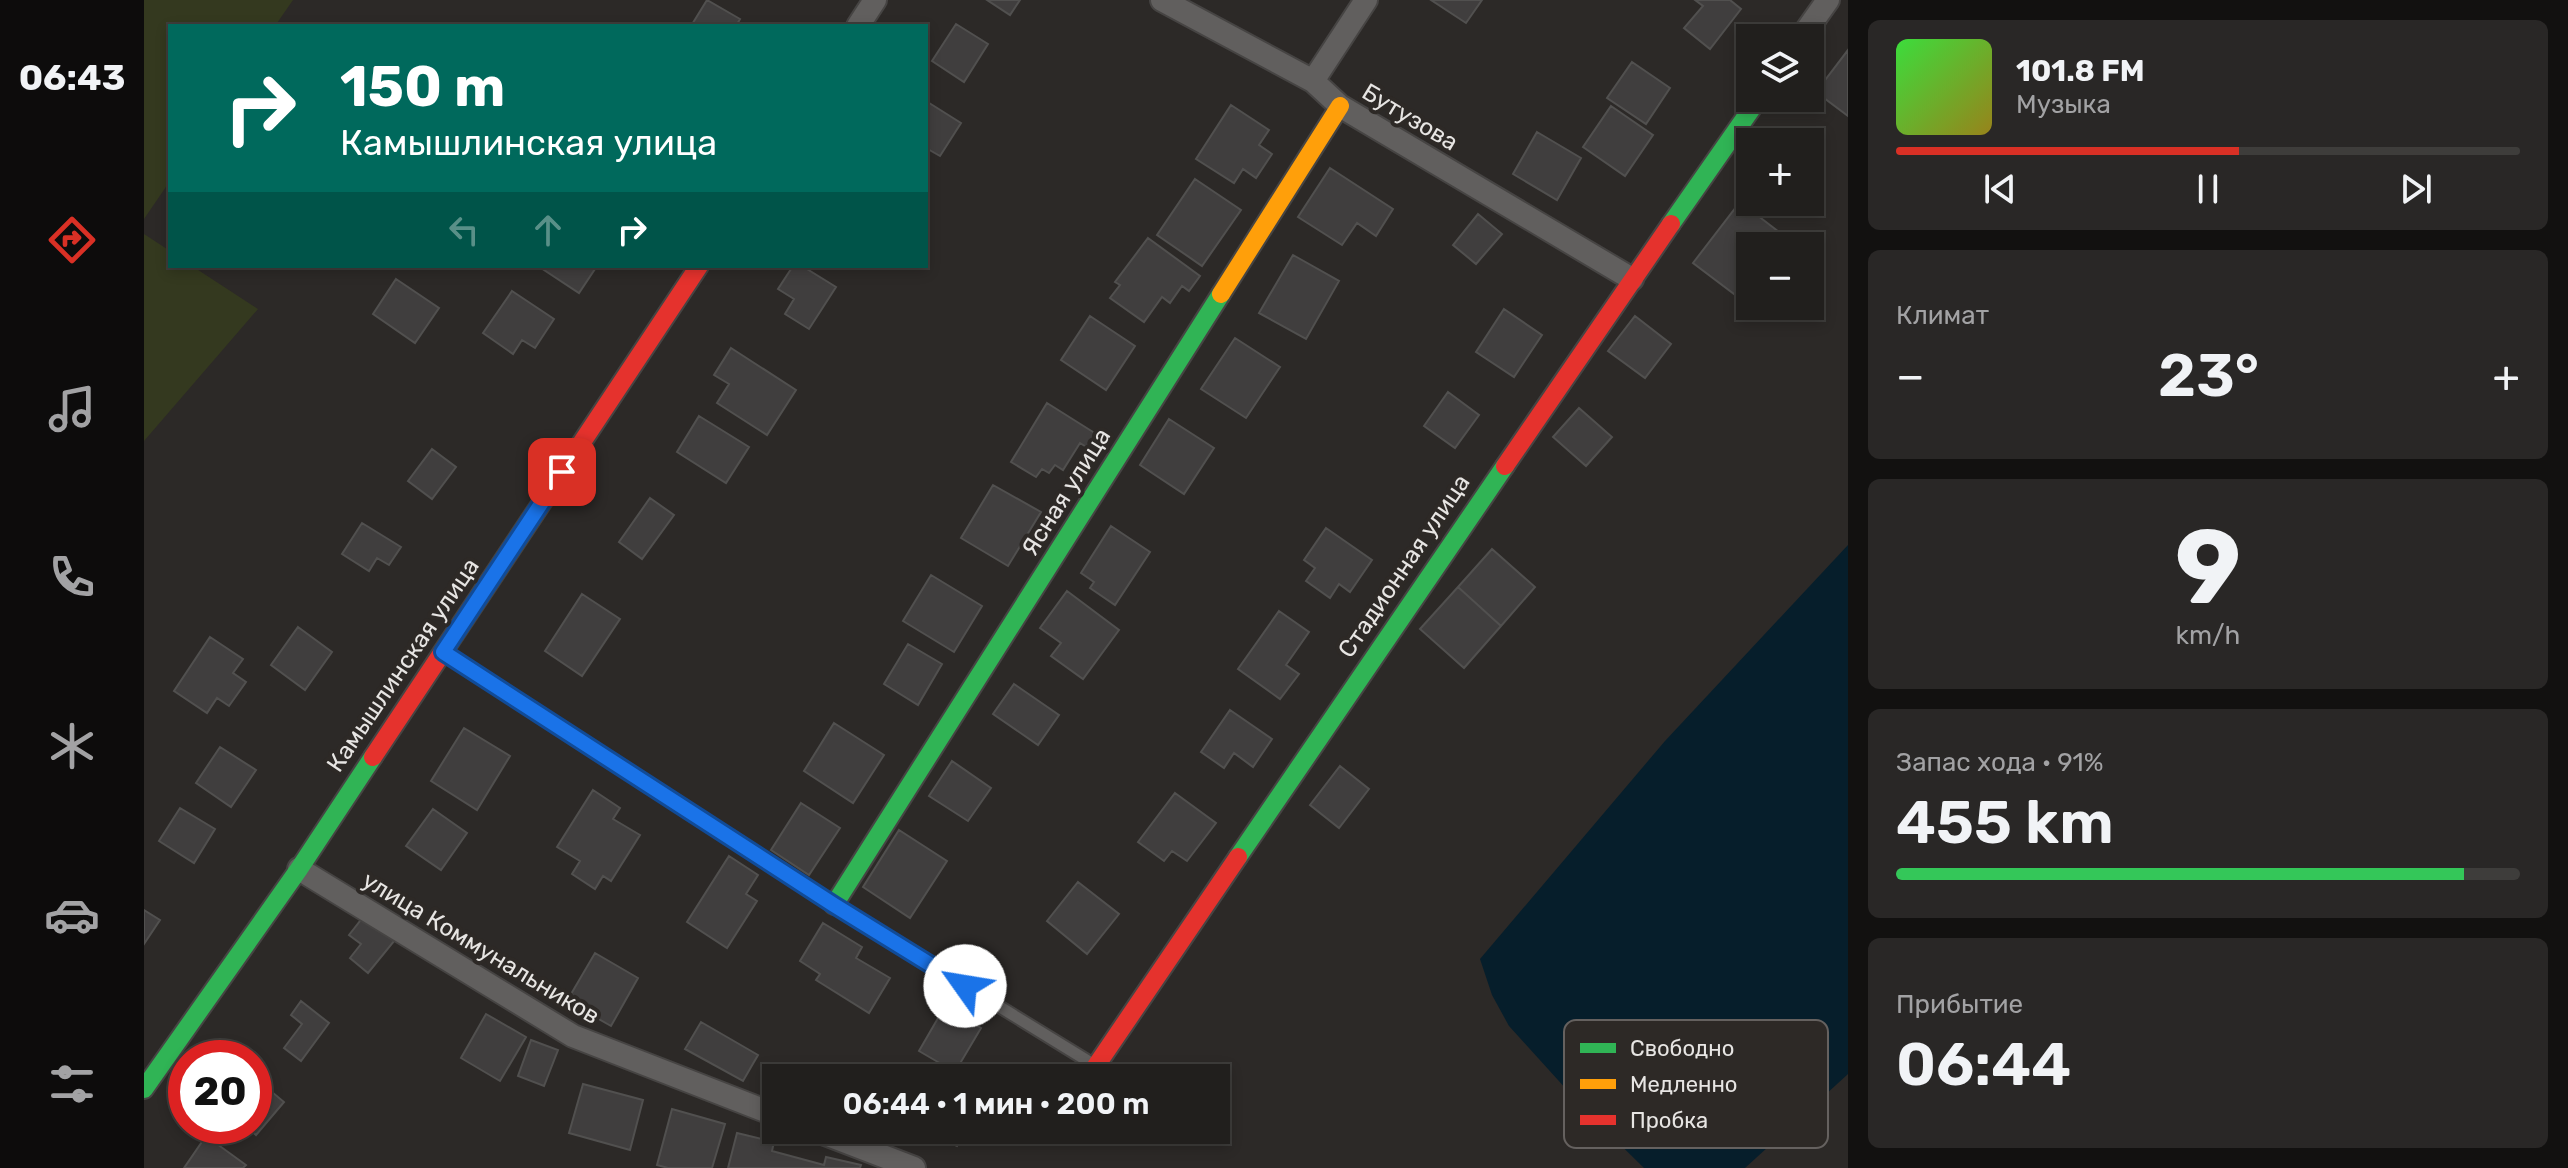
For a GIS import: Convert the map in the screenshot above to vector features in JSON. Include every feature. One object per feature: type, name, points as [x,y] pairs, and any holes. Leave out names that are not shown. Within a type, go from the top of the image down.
[{"type":"street","points":[[859,24],[875,0]]},
{"type":"street","name":"Бутузова","points":[[1162,0],[1313,81],[1340,106],[1632,279]]},
{"type":"street","points":[[1313,81],[1366,0]]},
{"type":"street","points":[[1811,24],[1828,0]]},
{"type":"street","name":"Ясная улица","points":[[834,905],[1340,106]]},
{"type":"street","name":"Стадионная улица","points":[[1097,1064],[1749,112]]},
{"type":"street","name":"Камышлинская улица","points":[[144,1089],[299,869],[698,268]]},
{"type":"street","name":"улица Коммунальников","points":[[299,869],[573,1036],[762,1110]]},
{"type":"street","points":[[851,1144],[914,1168]]},
{"type":"lane","points":[[443,652],[834,905],[1093,1064]]},
{"type":"green space","points":[[144,0],[293,0],[276,24],[168,24],[168,184],[144,219]]},
{"type":"green space","points":[[144,234],[168,250],[168,268],[195,268],[258,309],[144,441]]},
{"type":"water","points":[[1848,545],[1848,1074],[1828,1092],[1828,1020],[1564,1020],[1564,1087],[1509,1026],[1492,995],[1480,959],[1665,741]]},
{"type":"water","points":[[1624,1148],[1767,1148],[1745,1168],[1644,1168]]},
{"type":"building","points":[[707,0],[740,19],[737,24],[692,24]]},
{"type":"building","points":[[987,0],[1020,0],[1010,15]]},
{"type":"building","points":[[1431,0],[1482,0],[1466,23]]},
{"type":"building","points":[[1695,0],[1730,0],[1741,9],[1710,49],[1684,28],[1703,6]]},
{"type":"building","points":[[956,24],[988,44],[964,82],[932,61]]},
{"type":"building","points":[[1848,50],[1848,116],[1824,98],[1824,82]]},
{"type":"building","points":[[1632,62],[1670,88],[1646,124],[1607,98]]},
{"type":"building","points":[[928,102],[961,123],[940,156],[928,149]]},
{"type":"building","points":[[1231,105],[1269,130],[1259,145],[1272,154],[1256,178],[1243,169],[1234,183],[1196,159]]},
{"type":"building","points":[[1611,106],[1653,135],[1625,176],[1583,147]]},
{"type":"building","points":[[1537,132],[1581,158],[1557,200],[1513,174]]},
{"type":"building","points":[[1330,168],[1393,209],[1376,236],[1357,223],[1342,245],[1298,217]]},
{"type":"building","points":[[1195,179],[1241,210],[1202,266],[1157,235]]},
{"type":"building","points":[[1736,207],[1736,216],[1758,216],[1779,232],[1736,232],[1736,295],[1693,263]]},
{"type":"building","points":[[1478,214],[1502,234],[1476,264],[1453,245]]},
{"type":"building","points":[[1148,238],[1200,276],[1189,291],[1182,286],[1170,303],[1162,297],[1144,322],[1110,298],[1120,285],[1115,282]]},
{"type":"building","points":[[1293,255],[1339,281],[1306,339],[1259,313]]},
{"type":"building","points":[[541,268],[596,268],[579,293]]},
{"type":"building","points":[[792,268],[805,268],[836,287],[809,329],[785,314],[794,299],[778,289]]},
{"type":"building","points":[[396,279],[439,308],[415,343],[373,314]]},
{"type":"building","points":[[512,291],[554,319],[535,348],[522,340],[513,354],[483,333]]},
{"type":"building","points":[[1504,309],[1542,335],[1514,377],[1476,352]]},
{"type":"building","points":[[1090,316],[1135,346],[1106,390],[1061,360]]},
{"type":"building","points":[[1635,316],[1671,344],[1645,378],[1608,351]]},
{"type":"building","points":[[1235,338],[1280,367],[1246,418],[1201,389]]},
{"type":"building","points":[[731,348],[796,390],[767,435],[717,403],[729,384],[714,375]]},
{"type":"building","points":[[1448,392],[1479,415],[1455,448],[1424,426]]},
{"type":"building","points":[[1047,403],[1101,437],[1093,451],[1080,443],[1063,470],[1055,465],[1049,473],[1042,469],[1036,477],[1011,462]]},
{"type":"building","points":[[1579,408],[1612,437],[1586,466],[1553,437]]},
{"type":"building","points":[[699,416],[749,447],[726,483],[677,452]]},
{"type":"building","points":[[1169,419],[1214,448],[1184,494],[1140,465]]},
{"type":"building","points":[[432,449],[456,467],[432,499],[408,481]]},
{"type":"building","points":[[993,485],[1041,512],[1008,566],[961,538]]},
{"type":"building","points":[[650,498],[674,515],[642,559],[619,542]]},
{"type":"building","points":[[362,523],[401,547],[389,565],[377,558],[369,571],[342,554]]},
{"type":"building","points":[[1111,526],[1150,552],[1115,605],[1090,588],[1094,582],[1081,573]]},
{"type":"building","points":[[1326,528],[1372,560],[1350,592],[1339,584],[1330,598],[1306,581],[1315,568],[1304,560]]},
{"type":"building","points":[[1492,549],[1535,587],[1501,626],[1458,587]]},
{"type":"building","points":[[931,575],[982,606],[954,652],[903,621]]},
{"type":"building","points":[[1458,587],[1501,626],[1464,668],[1420,629]]},
{"type":"building","points":[[1067,591],[1119,630],[1083,679],[1051,656],[1061,643],[1040,628]]},
{"type":"building","points":[[582,594],[620,619],[582,676],[545,651]]},
{"type":"building","points":[[1279,611],[1309,632],[1286,665],[1299,674],[1280,699],[1238,669]]},
{"type":"building","points":[[298,627],[332,652],[305,690],[271,665]]},
{"type":"building","points":[[210,637],[243,659],[233,673],[246,682],[229,706],[217,698],[207,713],[174,691]]},
{"type":"building","points":[[908,644],[942,664],[918,705],[884,684]]},
{"type":"building","points":[[1014,684],[1059,715],[1038,745],[993,714]]},
{"type":"building","points":[[1230,710],[1272,739],[1253,767],[1234,753],[1224,768],[1201,752]]},
{"type":"building","points":[[834,723],[884,755],[853,803],[804,771]]},
{"type":"building","points":[[464,728],[510,756],[477,810],[431,781]]},
{"type":"building","points":[[220,747],[256,770],[231,807],[196,783]]},
{"type":"building","points":[[952,761],[991,788],[968,821],[929,796]]},
{"type":"building","points":[[1340,766],[1369,789],[1339,828],[1310,805]]},
{"type":"building","points":[[593,790],[620,808],[613,819],[640,835],[611,881],[603,876],[595,889],[572,874],[580,861],[557,847]]},
{"type":"building","points":[[1175,793],[1216,823],[1187,861],[1172,851],[1164,861],[1138,842]]},
{"type":"building","points":[[801,803],[840,828],[809,875],[771,850]]},
{"type":"building","points":[[180,808],[215,829],[194,863],[159,841]]},
{"type":"building","points":[[433,809],[467,833],[441,870],[406,846]]},
{"type":"building","points":[[899,830],[947,861],[910,918],[863,887]]},
{"type":"building","points":[[729,856],[758,875],[746,894],[757,901],[727,948],[687,922]]},
{"type":"building","points":[[1078,882],[1119,914],[1087,954],[1047,921]]},
{"type":"building","points":[[144,910],[160,920],[144,944]]},
{"type":"building","points":[[364,916],[395,940],[368,973],[350,958],[361,944],[349,935]]},
{"type":"building","points":[[823,923],[862,947],[856,958],[890,978],[869,1013],[816,980],[820,974],[800,961]]},
{"type":"building","points":[[595,953],[638,978],[611,1026],[567,1001]]},
{"type":"building","points":[[301,1001],[329,1023],[301,1061],[284,1048],[302,1024],[291,1015]]},
{"type":"building","points":[[945,1006],[981,1028],[960,1064],[941,1064],[919,1051]]},
{"type":"building","points":[[486,1014],[526,1037],[500,1081],[461,1058]]},
{"type":"building","points":[[701,1022],[758,1055],[743,1081],[685,1049]]},
{"type":"building","points":[[531,1040],[558,1050],[544,1086],[518,1076]]},
{"type":"building","points":[[583,1084],[643,1100],[630,1150],[569,1133]]},
{"type":"building","points":[[272,1092],[284,1102],[272,1116]]},
{"type":"building","points":[[672,1109],[725,1124],[712,1168],[657,1165]]},
{"type":"building","points":[[737,1133],[762,1139],[762,1144],[774,1144],[772,1151],[824,1165],[826,1157],[861,1165],[860,1168],[728,1168]]},
{"type":"building","points":[[200,1144],[217,1144],[246,1165],[243,1168],[184,1168]]},
{"type":"traffic: fast","points":[[1671,224],[1749,112]]},
{"type":"traffic: fast","points":[[834,905],[1221,294]]},
{"type":"traffic: fast","points":[[1238,857],[1505,466]]},
{"type":"traffic: fast","points":[[144,1089],[299,869],[373,757]]},
{"type":"traffic: slow","points":[[1221,294],[1340,106]]},
{"type":"traffic: jam","points":[[1505,466],[1671,224]]},
{"type":"traffic: jam","points":[[373,757],[698,268]]},
{"type":"traffic: jam","points":[[1097,1064],[1238,857]]},
{"type":"route","points":[[562,472],[443,652],[965,986]]}]
